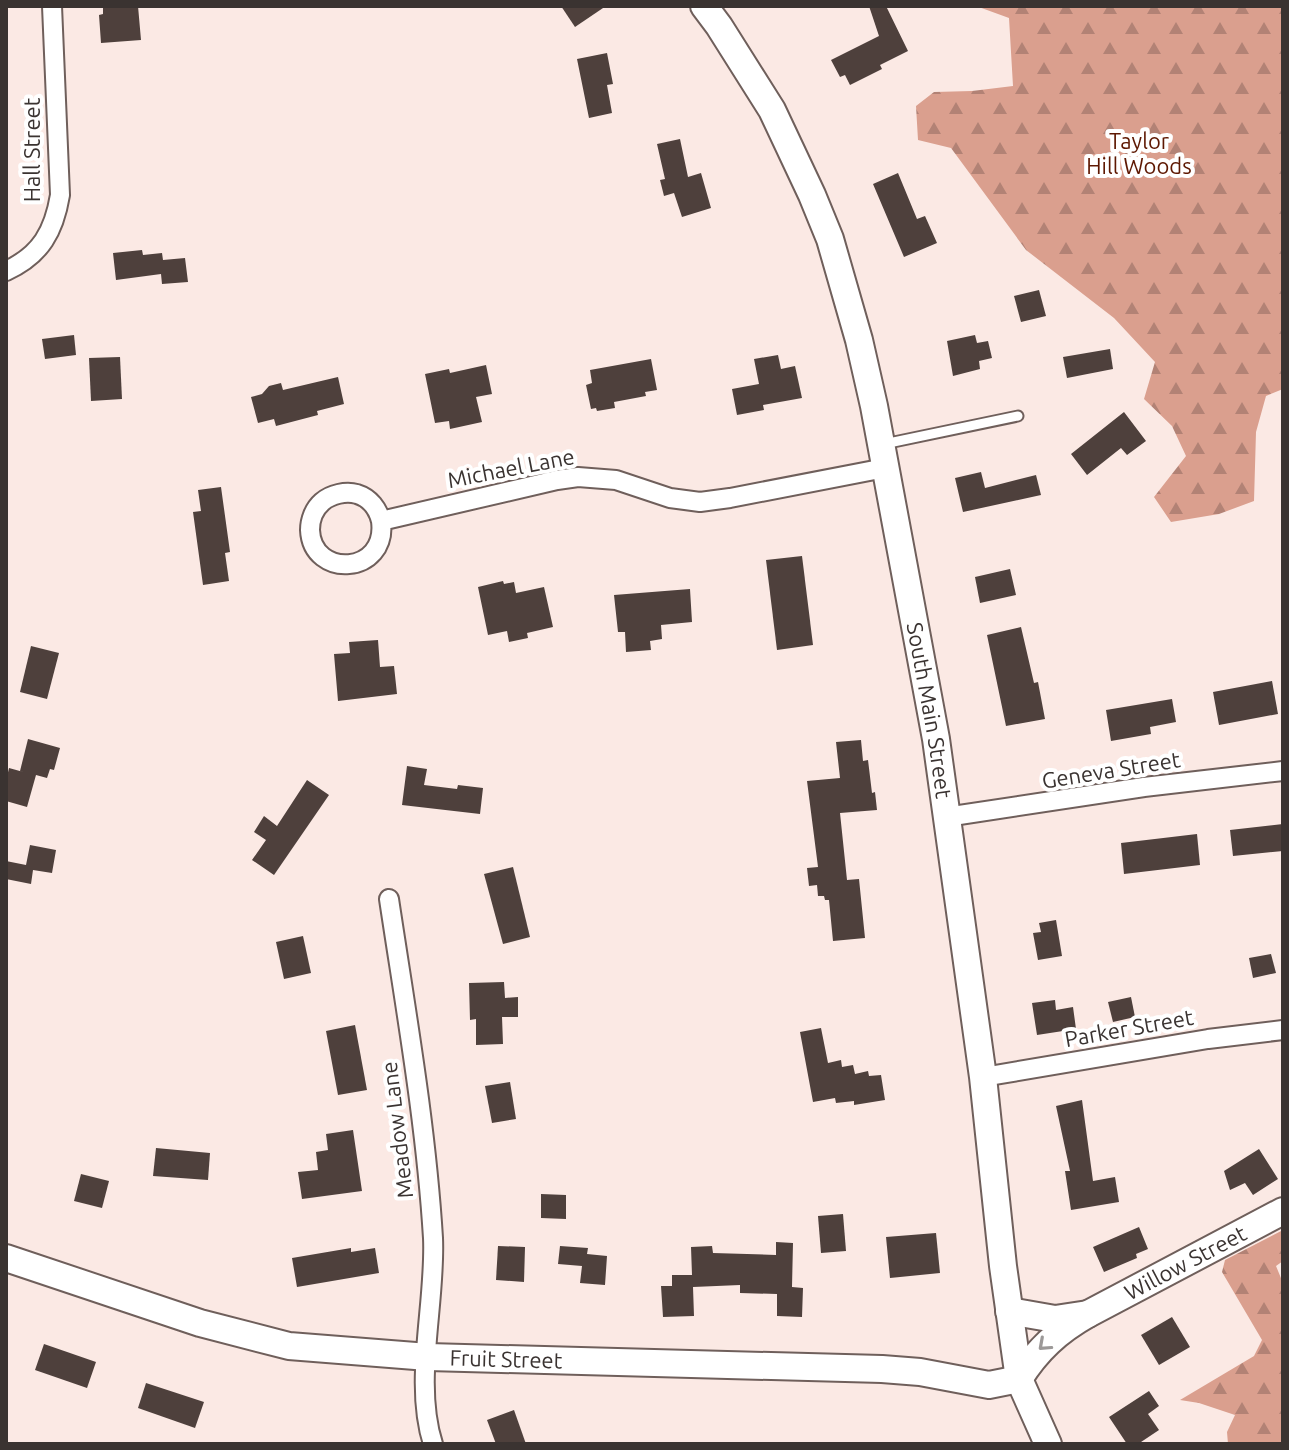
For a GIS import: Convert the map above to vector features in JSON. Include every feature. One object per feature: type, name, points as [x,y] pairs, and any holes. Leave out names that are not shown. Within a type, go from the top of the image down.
[{"type":"main road","name":"South Main Street","points":[[704,6],[772,110],[812,195],[830,239],[859,340],[936,739],[983,1077],[1019,1379],[1048,1444]]},
{"type":"main road","name":"Willow Street","points":[[1019,1379],[1033,1356],[1046,1343],[1088,1314],[1283,1211]]},
{"type":"main road","name":"Fruit Street","points":[[6,1258],[120,1298],[245,1336],[289,1346],[428,1357],[882,1369],[920,1372],[989,1385],[1019,1379]]},
{"type":"main road","points":[[1009,1311],[1055,1319],[1088,1314]]},
{"type":"street","name":"Hall Street","points":[[6,271],[30,256],[46,238],[55,221],[60,195],[52,6]]},
{"type":"street","name":"Michael Lane","points":[[381,521],[533,484],[578,477],[616,480],[670,498],[700,502],[730,498],[883,456]]},
{"type":"street","name":"Geneva Street","points":[[946,817],[1144,787],[1283,771]]},
{"type":"street","name":"Meadow Lane","points":[[389,899],[427,1152],[433,1243],[425,1401],[433,1444]]},
{"type":"street","name":"Parker Street","points":[[983,1077],[1208,1039],[1283,1030]]},
{"type":"lane","points":[[883,456],[1018,416]]},
{"type":"green space","name":"Taylor Hill Woods","points":[[976,6],[1283,6],[1283,389],[1266,396],[1256,432],[1254,501],[1219,514],[1171,522],[1154,497],[1186,456],[1172,426],[1144,399],[1155,362],[1114,318],[1026,250],[951,148],[918,140],[916,106],[934,92],[1013,86],[1009,18]]},
{"type":"green space","points":[[1283,1230],[1283,1261],[1276,1266],[1283,1283],[1283,1444],[1228,1444],[1227,1432],[1235,1415],[1180,1400],[1254,1356],[1262,1340],[1222,1272],[1225,1260]]},
{"type":"building","points":[[138,6],[141,40],[101,43],[99,15],[103,14],[103,7]]},
{"type":"building","points":[[561,6],[606,6],[575,27]]},
{"type":"building","points":[[869,6],[886,6],[908,51],[850,85],[845,75],[840,77],[831,60],[879,36]]},
{"type":"building","points":[[607,53],[613,84],[607,85],[612,113],[589,118],[577,59]]},
{"type":"building","points":[[680,139],[688,177],[701,173],[711,208],[682,217],[674,193],[664,196],[660,180],[665,179],[657,144]]},
{"type":"building","points":[[898,173],[917,219],[925,216],[937,243],[904,257],[873,184]]},
{"type":"building","points":[[142,250],[143,255],[162,253],[163,260],[185,258],[188,282],[162,284],[161,274],[116,280],[113,253]]},
{"type":"building","points":[[1039,290],[1046,316],[1021,322],[1014,296]]},
{"type":"building","points":[[74,335],[76,355],[45,359],[42,339]]},
{"type":"building","points":[[975,335],[977,343],[988,341],[992,358],[979,361],[980,369],[953,376],[947,341]]},
{"type":"building","points":[[1110,349],[1113,369],[1067,378],[1063,357]]},
{"type":"building","points":[[778,355],[781,369],[795,366],[802,398],[763,405],[764,410],[737,415],[732,389],[759,384],[754,359]]},
{"type":"building","points":[[120,357],[122,399],[91,401],[89,358]]},
{"type":"building","points":[[651,359],[657,390],[645,392],[646,396],[614,402],[615,408],[591,409],[586,385],[592,383],[590,370]]},
{"type":"building","points":[[486,365],[492,394],[476,397],[482,422],[450,429],[449,421],[435,423],[425,374],[449,369],[450,373]]},
{"type":"building","points":[[338,377],[344,404],[317,411],[318,415],[276,426],[274,419],[258,423],[251,397],[262,394],[269,386],[281,383],[283,390]]},
{"type":"building","points":[[1124,412],[1146,441],[1127,455],[1121,448],[1087,475],[1071,454]]},
{"type":"building","points":[[981,472],[985,488],[1036,475],[1041,495],[963,512],[955,478]]},
{"type":"building","points":[[221,487],[230,552],[225,553],[229,581],[203,585],[193,512],[201,511],[198,490]]},
{"type":"building","points":[[802,556],[813,645],[777,650],[766,560]]},
{"type":"building","points":[[1010,569],[1016,595],[980,603],[975,577]]},
{"type":"building","points":[[503,581],[504,584],[514,582],[516,593],[544,587],[553,627],[527,633],[528,638],[509,642],[507,631],[488,635],[478,587]]},
{"type":"building","points":[[690,589],[692,622],[661,625],[662,639],[650,641],[651,650],[626,652],[625,632],[618,632],[614,595]]},
{"type":"building","points":[[1021,627],[1034,683],[1038,682],[1045,719],[1006,726],[987,635]]},
{"type":"building","points":[[378,640],[380,667],[394,666],[397,694],[338,701],[334,654],[350,653],[349,642]]},
{"type":"building","points":[[31,646],[59,653],[47,699],[20,692]]},
{"type":"building","points":[[1272,681],[1278,714],[1219,725],[1213,692]]},
{"type":"building","points":[[1172,699],[1176,722],[1150,727],[1151,734],[1111,741],[1106,710]]},
{"type":"building","points":[[28,739],[60,748],[54,770],[50,769],[47,778],[36,775],[27,807],[6,801],[6,781],[9,768],[27,773],[20,771]]},
{"type":"building","points":[[861,740],[863,761],[868,760],[877,810],[840,813],[847,880],[859,879],[865,938],[833,941],[829,900],[818,896],[817,885],[809,886],[807,868],[818,867],[807,781],[840,778],[836,742]]},
{"type":"building","points":[[407,766],[427,769],[424,785],[483,788],[480,814],[402,805]]},
{"type":"building","points":[[307,780],[329,795],[274,875],[252,860],[266,840],[254,832],[264,816],[277,826]]},
{"type":"building","points":[[1283,824],[1283,851],[1233,856],[1230,830]]},
{"type":"building","points":[[1197,834],[1200,865],[1124,874],[1121,843]]},
{"type":"building","points":[[30,845],[56,850],[52,873],[33,870],[31,884],[6,879],[6,861],[26,865]]},
{"type":"building","points":[[513,867],[530,937],[503,944],[484,874]]},
{"type":"building","points":[[1056,920],[1062,956],[1038,960],[1033,933],[1041,932],[1039,923]]},
{"type":"building","points":[[303,936],[311,973],[284,979],[276,942]]},
{"type":"building","points":[[1271,954],[1276,973],[1253,978],[1249,958]]},
{"type":"building","points":[[504,982],[505,998],[518,997],[518,1017],[502,1017],[503,1044],[476,1045],[476,1019],[470,1020],[469,983]]},
{"type":"building","points":[[1131,997],[1135,1017],[1113,1022],[1108,1002]]},
{"type":"building","points":[[1055,1000],[1056,1010],[1073,1007],[1076,1029],[1037,1035],[1032,1003]]},
{"type":"building","points":[[355,1025],[367,1090],[338,1095],[326,1031]]},
{"type":"building","points":[[821,1028],[828,1063],[841,1060],[842,1067],[853,1065],[855,1074],[868,1071],[869,1076],[881,1075],[885,1100],[854,1105],[854,1101],[836,1103],[835,1098],[813,1102],[800,1032]]},
{"type":"building","points":[[510,1082],[516,1119],[492,1123],[485,1086]]},
{"type":"building","points":[[1082,1100],[1093,1181],[1115,1177],[1119,1202],[1071,1210],[1065,1171],[1070,1171],[1056,1106]]},
{"type":"building","points":[[353,1130],[362,1191],[302,1199],[298,1172],[318,1170],[316,1152],[328,1150],[326,1134]]},
{"type":"building","points":[[156,1148],[210,1153],[208,1180],[153,1176]]},
{"type":"building","points":[[1259,1149],[1278,1179],[1253,1195],[1245,1183],[1230,1190],[1224,1171]]},
{"type":"building","points":[[81,1174],[109,1181],[102,1208],[74,1201]]},
{"type":"building","points":[[541,1194],[566,1195],[566,1219],[541,1218]]},
{"type":"building","points":[[843,1214],[846,1251],[821,1253],[818,1216]]},
{"type":"building","points":[[1139,1227],[1148,1249],[1136,1254],[1137,1258],[1104,1272],[1093,1247]]},
{"type":"building","points":[[936,1233],[940,1273],[890,1278],[886,1237]]},
{"type":"building","points":[[776,1242],[793,1243],[792,1287],[803,1288],[802,1317],[777,1316],[777,1294],[740,1293],[740,1285],[693,1287],[694,1316],[663,1317],[661,1286],[672,1286],[672,1275],[692,1275],[691,1247],[712,1246],[713,1253],[776,1255]]},
{"type":"building","points":[[498,1246],[525,1247],[524,1282],[496,1280]]},
{"type":"building","points":[[560,1246],[588,1248],[587,1254],[607,1256],[605,1285],[580,1283],[582,1266],[558,1264]]},
{"type":"building","points":[[351,1248],[351,1252],[375,1248],[379,1273],[297,1287],[292,1258]]},
{"type":"building","points":[[1172,1317],[1190,1347],[1159,1365],[1141,1335]]},
{"type":"building","points":[[44,1344],[96,1362],[87,1388],[35,1370]]},
{"type":"building","points":[[146,1383],[204,1402],[195,1428],[138,1408]]},
{"type":"building","points":[[1149,1391],[1159,1406],[1148,1414],[1159,1430],[1138,1444],[1127,1444],[1109,1417]]},
{"type":"building","points":[[514,1410],[526,1444],[496,1444],[487,1420]]}]
